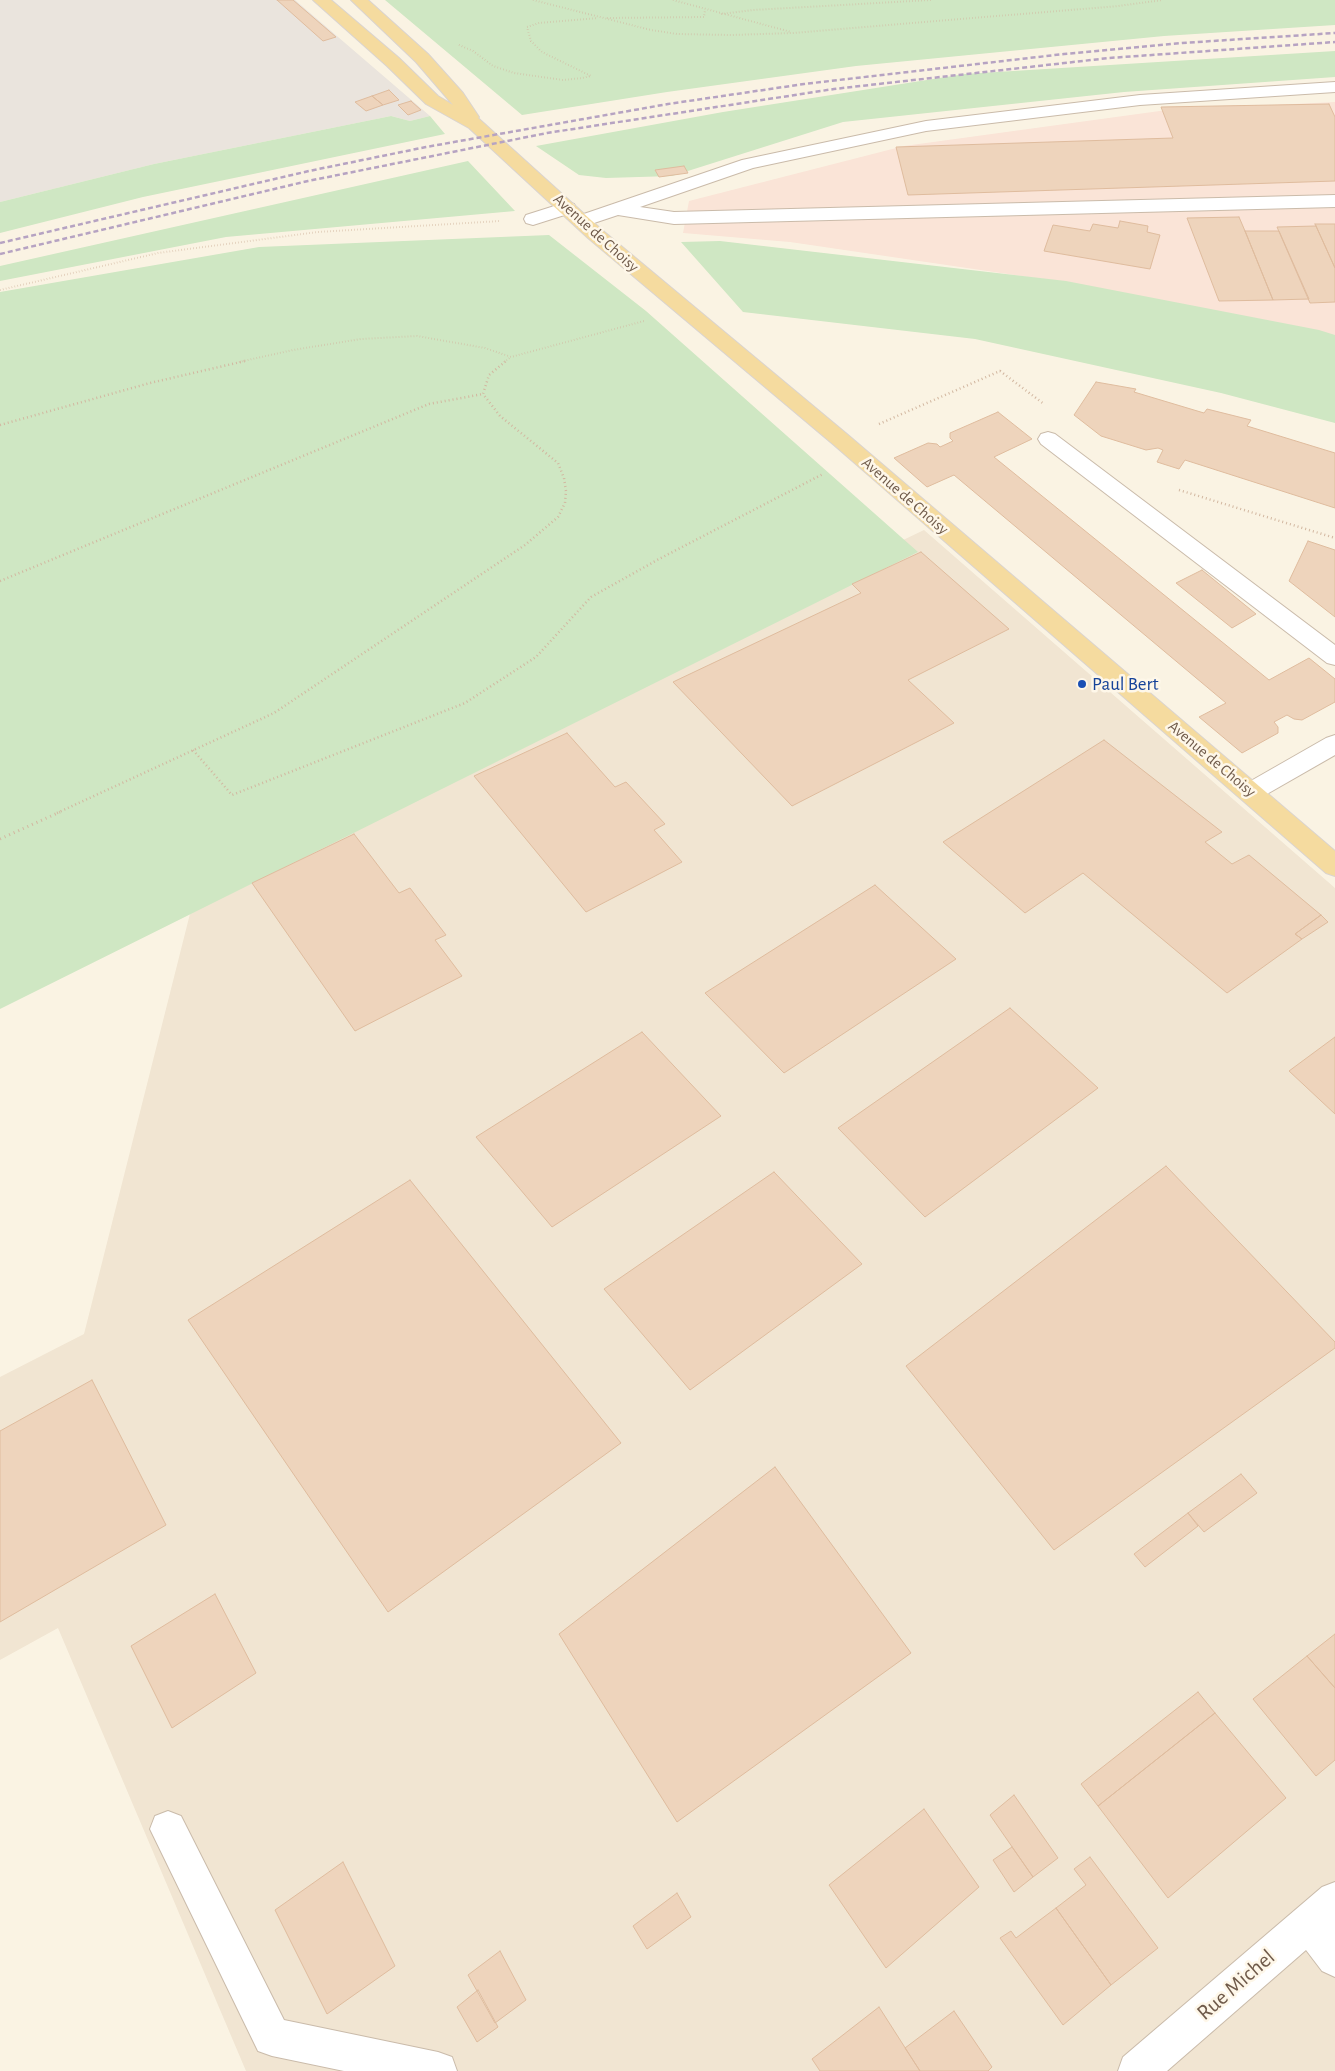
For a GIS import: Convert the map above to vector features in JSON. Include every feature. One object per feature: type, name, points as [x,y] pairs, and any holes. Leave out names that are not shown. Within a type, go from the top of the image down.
[{"type":"main road","name":"Avenue de Choisy","points":[[321,0],[393,62],[432,100],[475,124],[567,208],[683,309],[841,440],[1335,866]]},
{"type":"main road","name":"Avenue de Choisy","points":[[359,0],[422,58],[457,96],[475,124]]},
{"type":"street","points":[[582,221],[748,164],[926,126],[1140,100],[1335,87]]},
{"type":"street","points":[[617,209],[674,218],[1335,201]]},
{"type":"street","points":[[533,219],[567,208]]},
{"type":"street","points":[[1048,439],[1335,657]]},
{"type":"street","points":[[1251,792],[1335,744]]},
{"type":"street","points":[[168,1829],[272,2038],[438,2071]]},
{"type":"street","points":[[1321,1912],[1335,1958]]},
{"type":"street","name":"Rue Michel","points":[[1137,2071],[1321,1912]]},
{"type":"path","points":[[533,0],[677,34],[731,35],[793,33],[1118,6],[1163,0]]},
{"type":"path","points":[[673,0],[793,33]]},
{"type":"path","points":[[721,14],[753,10],[931,0]]},
{"type":"path","points":[[456,44],[473,51],[493,66],[514,73],[574,80],[591,76],[542,52],[531,41],[527,27],[538,23],[603,18],[704,17],[705,10]]},
{"type":"path","points":[[0,290],[158,254],[271,238],[318,232],[533,219]]},
{"type":"path","points":[[483,394],[489,376],[511,357],[610,331],[683,309]]},
{"type":"path","points":[[0,425],[150,383],[293,350],[361,339],[416,336],[485,348],[511,357]]},
{"type":"path","points":[[0,580],[112,536],[429,404],[483,394]]},
{"type":"path","points":[[0,838],[274,713],[525,545],[558,517],[565,503],[566,491],[564,478],[558,462],[500,416],[483,394]]},
{"type":"path","points":[[193,750],[232,796],[464,703],[536,657],[592,597],[659,559],[835,468],[816,452],[841,440]]},
{"type":"shaded area","points":[[0,0],[295,0],[430,116],[410,121],[391,116],[154,164],[0,202]]},
{"type":"shaded area","points":[[1335,102],[1335,340],[1069,283],[790,242],[683,233],[689,201],[904,146],[1167,110]]},
{"type":"shaded area","points":[[924,530],[1335,888],[1335,2071],[246,2071],[58,1628],[0,1660],[0,1377],[84,1334],[199,878]]},
{"type":"green space","points":[[385,0],[1335,0],[1335,25],[1164,36],[856,66],[667,92],[522,115]]},
{"type":"green space","points":[[1335,51],[1335,77],[1124,92],[843,122],[672,176],[606,178],[579,175],[536,146],[723,112],[965,74]]},
{"type":"green space","points":[[391,116],[410,121],[430,116],[445,134],[143,197],[0,233],[0,202],[154,164]]},
{"type":"green space","points":[[468,161],[515,211],[226,237],[0,281],[0,266]]},
{"type":"green space","points":[[549,235],[646,311],[918,552],[0,1009],[0,292],[259,247]]},
{"type":"green space","points":[[720,241],[1066,281],[1319,330],[1335,335],[1335,423],[1221,393],[975,339],[743,312],[681,242]]},
{"type":"building","points":[[277,0],[293,0],[336,37],[323,41]]},
{"type":"building","points":[[389,90],[399,100],[383,105],[372,96]]},
{"type":"building","points":[[372,96],[383,105],[366,111],[355,102]]},
{"type":"building","points":[[411,101],[421,110],[408,115],[398,105]]},
{"type":"building","points":[[1329,104],[1335,117],[1335,181],[908,195],[896,147],[1173,138],[1161,107]]},
{"type":"building","points":[[684,166],[688,173],[659,177],[655,170]]},
{"type":"building","points":[[1239,217],[1273,300],[1219,301],[1187,218]]},
{"type":"building","points":[[1120,221],[1148,226],[1147,232],[1160,235],[1150,269],[1044,251],[1053,225],[1090,231],[1093,224],[1118,228]]},
{"type":"building","points":[[1315,224],[1335,224],[1335,268],[1316,226]]},
{"type":"building","points":[[1316,226],[1335,268],[1335,302],[1310,303],[1277,227]]},
{"type":"building","points":[[1245,231],[1279,231],[1309,299],[1273,300]]},
{"type":"building","points":[[1096,382],[1136,389],[1134,392],[1204,413],[1207,409],[1251,420],[1247,426],[1335,453],[1335,508],[1185,460],[1179,469],[1157,462],[1163,450],[1158,448],[1146,450],[1101,436],[1074,415]]},
{"type":"building","points":[[998,412],[1032,439],[994,457],[1269,680],[1309,658],[1335,679],[1335,702],[1302,720],[1294,719],[1287,715],[1274,722],[1278,727],[1278,733],[1242,753],[1199,717],[1226,703],[954,475],[927,487],[894,458],[928,443],[937,444],[940,447],[953,441],[950,438],[950,433]]},
{"type":"building","points":[[1308,541],[1335,550],[1335,617],[1289,581]]},
{"type":"building","points":[[921,552],[1009,629],[908,680],[954,723],[792,806],[673,682],[861,593],[852,584]]},
{"type":"building","points":[[1202,570],[1256,614],[1232,628],[1176,583]]},
{"type":"building","points":[[567,733],[615,787],[626,782],[665,824],[654,830],[682,862],[586,912],[474,776]]},
{"type":"building","points":[[1104,740],[1222,832],[1205,842],[1232,864],[1249,855],[1321,915],[1295,934],[1302,939],[1227,993],[1083,873],[1025,913],[943,842]]},
{"type":"building","points":[[354,834],[399,893],[410,888],[446,935],[435,940],[462,976],[355,1031],[252,883]]},
{"type":"building","points":[[875,885],[956,959],[784,1073],[705,993]]},
{"type":"building","points":[[1321,915],[1328,922],[1302,939],[1295,934]]},
{"type":"building","points":[[1010,1008],[1098,1088],[925,1217],[838,1128]]},
{"type":"building","points":[[642,1032],[721,1116],[552,1227],[476,1137]]},
{"type":"building","points":[[1335,1037],[1335,1114],[1289,1071]]},
{"type":"building","points":[[1166,1166],[1335,1342],[1335,1348],[1054,1550],[906,1366]]},
{"type":"building","points":[[774,1172],[862,1264],[690,1390],[604,1289]]},
{"type":"building","points":[[410,1180],[621,1443],[388,1612],[188,1320]]},
{"type":"building","points":[[92,1380],[166,1525],[0,1622],[0,1431]]},
{"type":"building","points":[[775,1467],[911,1653],[677,1822],[559,1634]]},
{"type":"building","points":[[1241,1474],[1257,1493],[1204,1532],[1188,1513]]},
{"type":"building","points":[[1188,1513],[1198,1526],[1145,1567],[1134,1554]]},
{"type":"building","points":[[215,1594],[256,1673],[172,1728],[131,1646]]},
{"type":"building","points":[[1335,1634],[1335,1688],[1307,1656]]},
{"type":"building","points":[[1307,1656],[1335,1688],[1335,1760],[1316,1776],[1253,1699]]},
{"type":"building","points":[[1198,1692],[1215,1713],[1098,1806],[1081,1784]]},
{"type":"building","points":[[1215,1713],[1286,1798],[1168,1898],[1098,1806]]},
{"type":"building","points":[[1014,1795],[1058,1858],[1033,1877],[990,1815]]},
{"type":"building","points":[[924,1809],[979,1887],[886,1968],[829,1885]]},
{"type":"building","points":[[1012,1847],[1033,1877],[1014,1892],[993,1860]]},
{"type":"building","points":[[1090,1857],[1158,1948],[1111,1985],[1056,1908],[1086,1885],[1074,1869]]},
{"type":"building","points":[[343,1862],[395,1966],[327,2014],[275,1910]]},
{"type":"building","points":[[677,1893],[691,1917],[647,1949],[633,1926]]},
{"type":"building","points":[[1056,1908],[1111,1985],[1063,2025],[1000,1938],[1011,1931],[1016,1938]]},
{"type":"building","points":[[500,1951],[526,2000],[495,2023],[468,1975]]},
{"type":"building","points":[[478,1990],[498,2027],[477,2042],[457,2007]]},
{"type":"building","points":[[879,2007],[920,2071],[820,2071],[812,2059]]},
{"type":"building","points":[[954,2011],[992,2067],[988,2071],[920,2071],[905,2048]]},
{"type":"railway","points":[[0,243],[309,171],[426,147],[668,104],[804,84],[1064,54],[1182,43],[1335,33]]},
{"type":"railway","points":[[0,254],[308,181],[547,133],[834,89],[1109,58],[1335,42]]},
{"type":"place","name":"Paul Bert","points":[[1082,684]]}]
